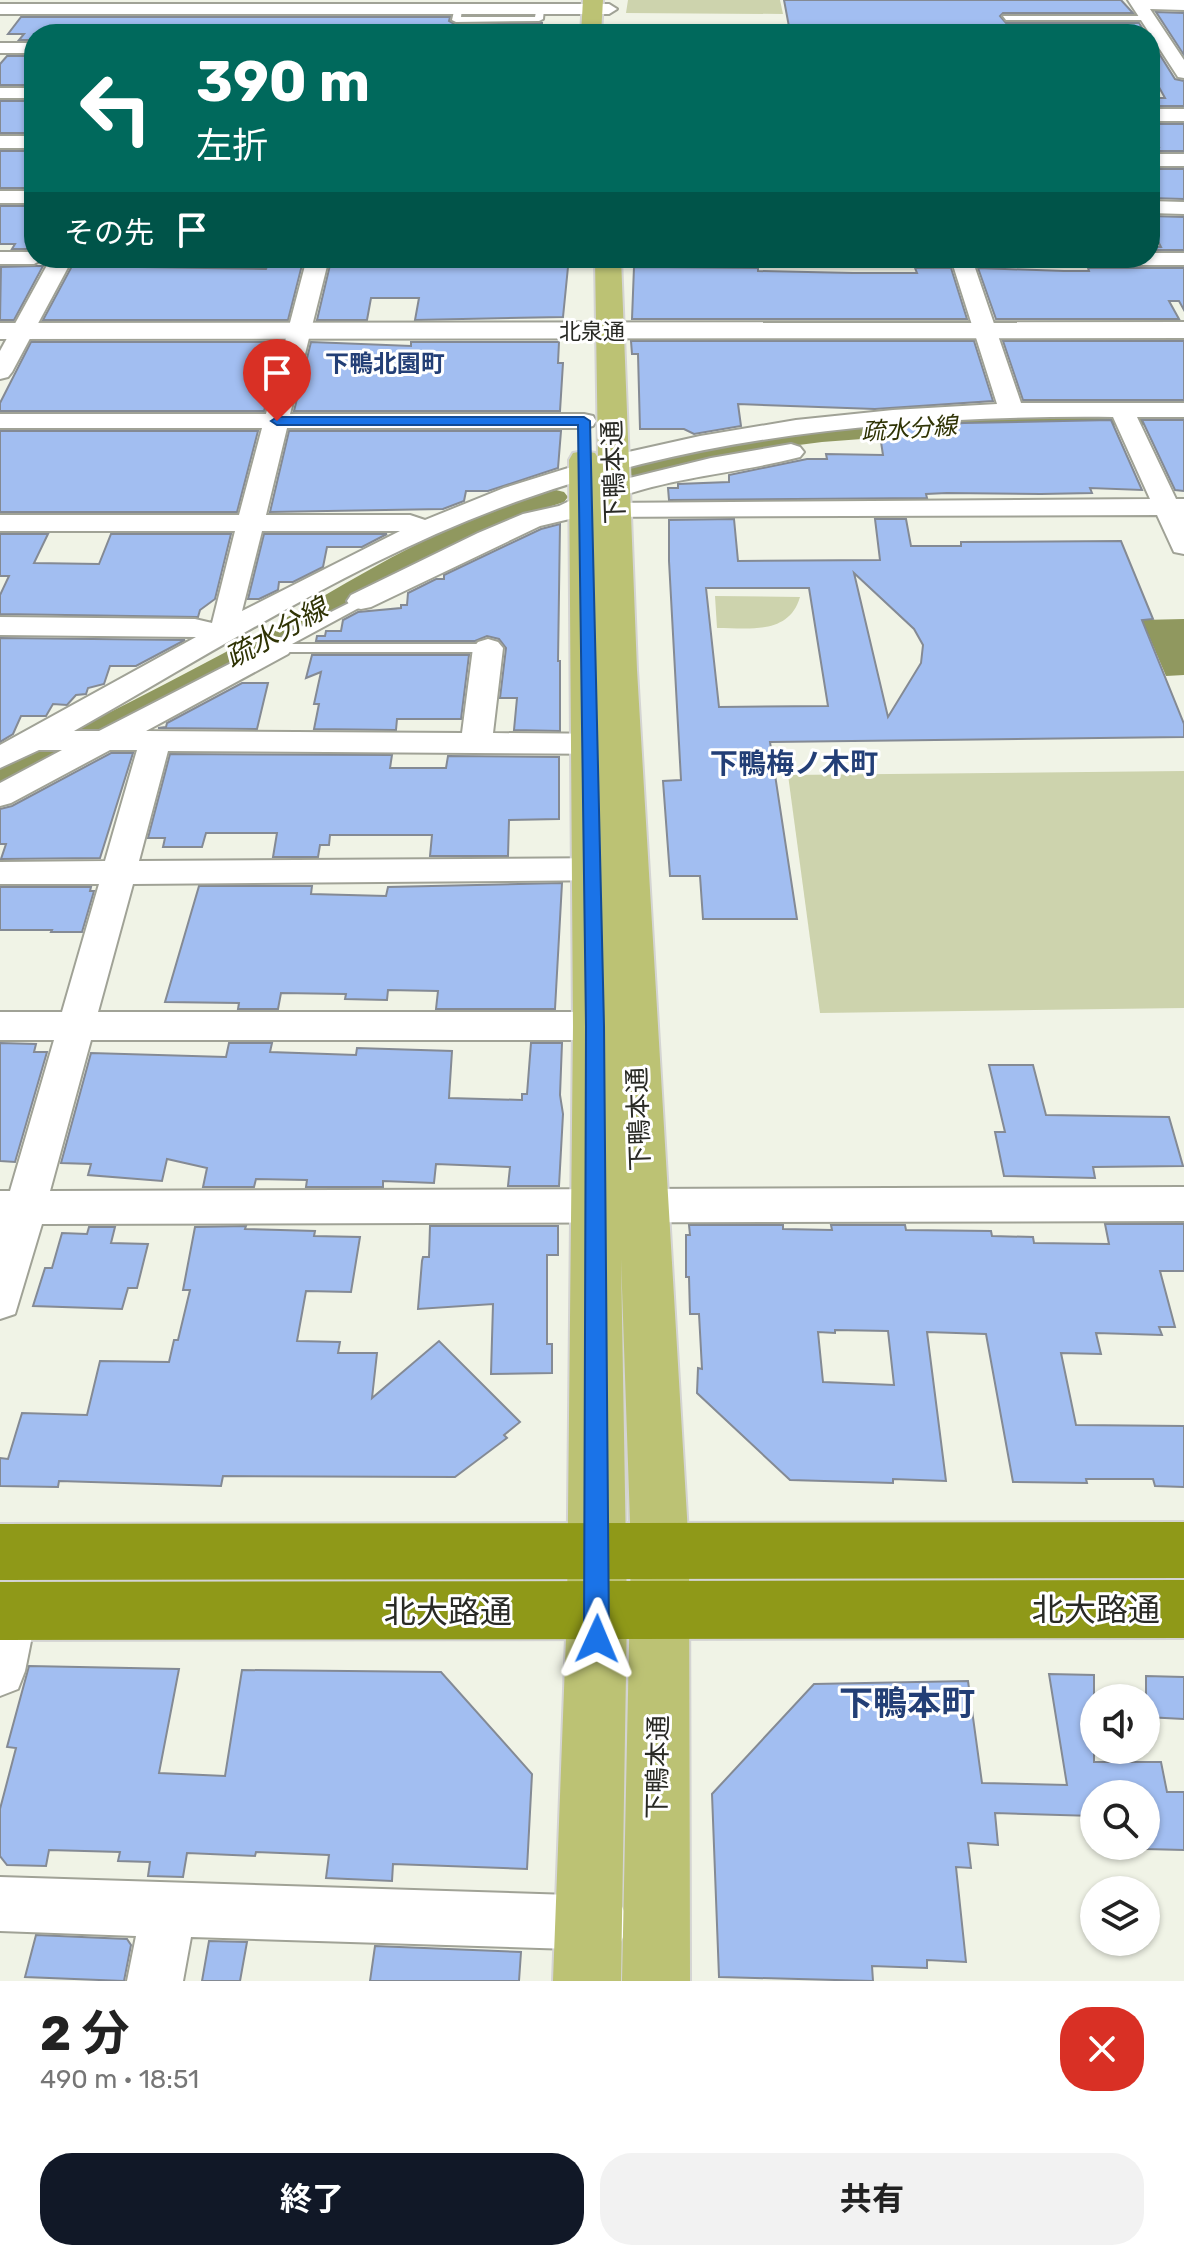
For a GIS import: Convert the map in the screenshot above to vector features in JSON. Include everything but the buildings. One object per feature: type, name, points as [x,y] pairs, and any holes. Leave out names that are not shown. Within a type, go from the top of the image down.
[{"type":"highway","points":[[0,1552],[1184,1550]]},
{"type":"highway","name":"北大路通","points":[[7,1611],[1184,1609]]},
{"type":"main road","points":[[594,24],[601,5]]},
{"type":"main road","name":"下鴨本通","points":[[588,268],[597,331],[595,494],[615,1026],[642,1206],[660,1551],[656,1953]]},
{"type":"main road","name":"下鴨本通","points":[[595,494],[584,421],[606,268]]},
{"type":"main road","name":"下鴨本通","points":[[588,1952],[597,1611],[596,1206],[615,1026]]},
{"type":"street","points":[[0,9],[540,9],[601,5]]},
{"type":"street","points":[[1141,8],[1184,5]]},
{"type":"street","points":[[1160,36],[1184,74],[1161,76]]},
{"type":"street","points":[[1162,39],[1184,39]]},
{"type":"street","points":[[0,48],[24,48]]},
{"type":"street","points":[[0,93],[24,93]]},
{"type":"street","points":[[1160,115],[1184,115]]},
{"type":"street","points":[[0,142],[24,142]]},
{"type":"street","points":[[1160,160],[1184,160]]},
{"type":"street","points":[[0,197],[24,197]]},
{"type":"street","points":[[1160,207],[1184,208]]},
{"type":"street","points":[[0,258],[24,258]]},
{"type":"street","points":[[1160,259],[1184,259]]},
{"type":"street","points":[[0,372],[11,331],[55,268]]},
{"type":"street","points":[[224,634],[315,268]]},
{"type":"street","points":[[964,268],[1011,409]]},
{"type":"street","name":"北泉通","points":[[11,331],[1184,330]]},
{"type":"street","points":[[361,601],[488,539],[724,437],[813,424],[1011,409],[1125,419],[1184,430]]},
{"type":"street","points":[[595,494],[711,466],[860,443],[1125,419],[1184,410]]},
{"type":"street","points":[[1125,419],[1175,507],[1184,546]]},
{"type":"street","points":[[0,421],[584,421]]},
{"type":"street","points":[[0,758],[224,634],[425,530],[526,490],[1175,507]]},
{"type":"street","points":[[0,523],[410,523],[425,530]]},
{"type":"street","points":[[0,626],[195,628],[224,634]]},
{"type":"street","points":[[0,796],[278,648]]},
{"type":"street","points":[[476,744],[488,648]]},
{"type":"street","points":[[0,740],[606,744]]},
{"type":"street","points":[[0,1301],[13,1208],[76,1027],[155,742]]},
{"type":"street","points":[[0,873],[611,869]]},
{"type":"street","points":[[0,1026],[615,1026]]},
{"type":"street","points":[[13,1208],[1184,1204]]},
{"type":"street","points":[[0,1671],[7,1611]]},
{"type":"street","points":[[0,1904],[169,1907],[588,1952],[656,1953]]},
{"type":"street","points":[[155,1981],[169,1907]]},
{"type":"lane","points":[[1006,18],[1141,8]]},
{"type":"lane","points":[[278,648],[290,638],[361,601]]},
{"type":"lane","points":[[278,648],[488,648]]},
{"type":"lane","points":[[413,666],[417,648]]},
{"type":"shaded area","points":[[628,0],[780,0],[783,14],[626,13]]},
{"type":"shaded area","points":[[715,596],[800,597],[795,609],[778,624],[755,628],[717,628]]},
{"type":"shaded area","points":[[1184,619],[1184,675],[1166,676],[1142,620]]},
{"type":"shaded area","points":[[1184,771],[1184,1008],[820,1013],[788,775]]},
{"type":"waterway","name":"疏水分線","points":[[637,470],[728,448],[822,436],[1034,420],[1184,418]]},
{"type":"waterway","name":"疏水分線","points":[[0,780],[266,640],[415,553],[510,512],[556,497]]},
{"type":"district","name":"下鴨北園町","points":[[385,364]]},
{"type":"district","name":"下鴨梅ノ木町","points":[[794,763]]},
{"type":"district","name":"下鴨本町","points":[[907,1703]]},
{"type":"route","points":[[277,421],[584,421],[586,670],[595,1026],[597,1639]]}]
